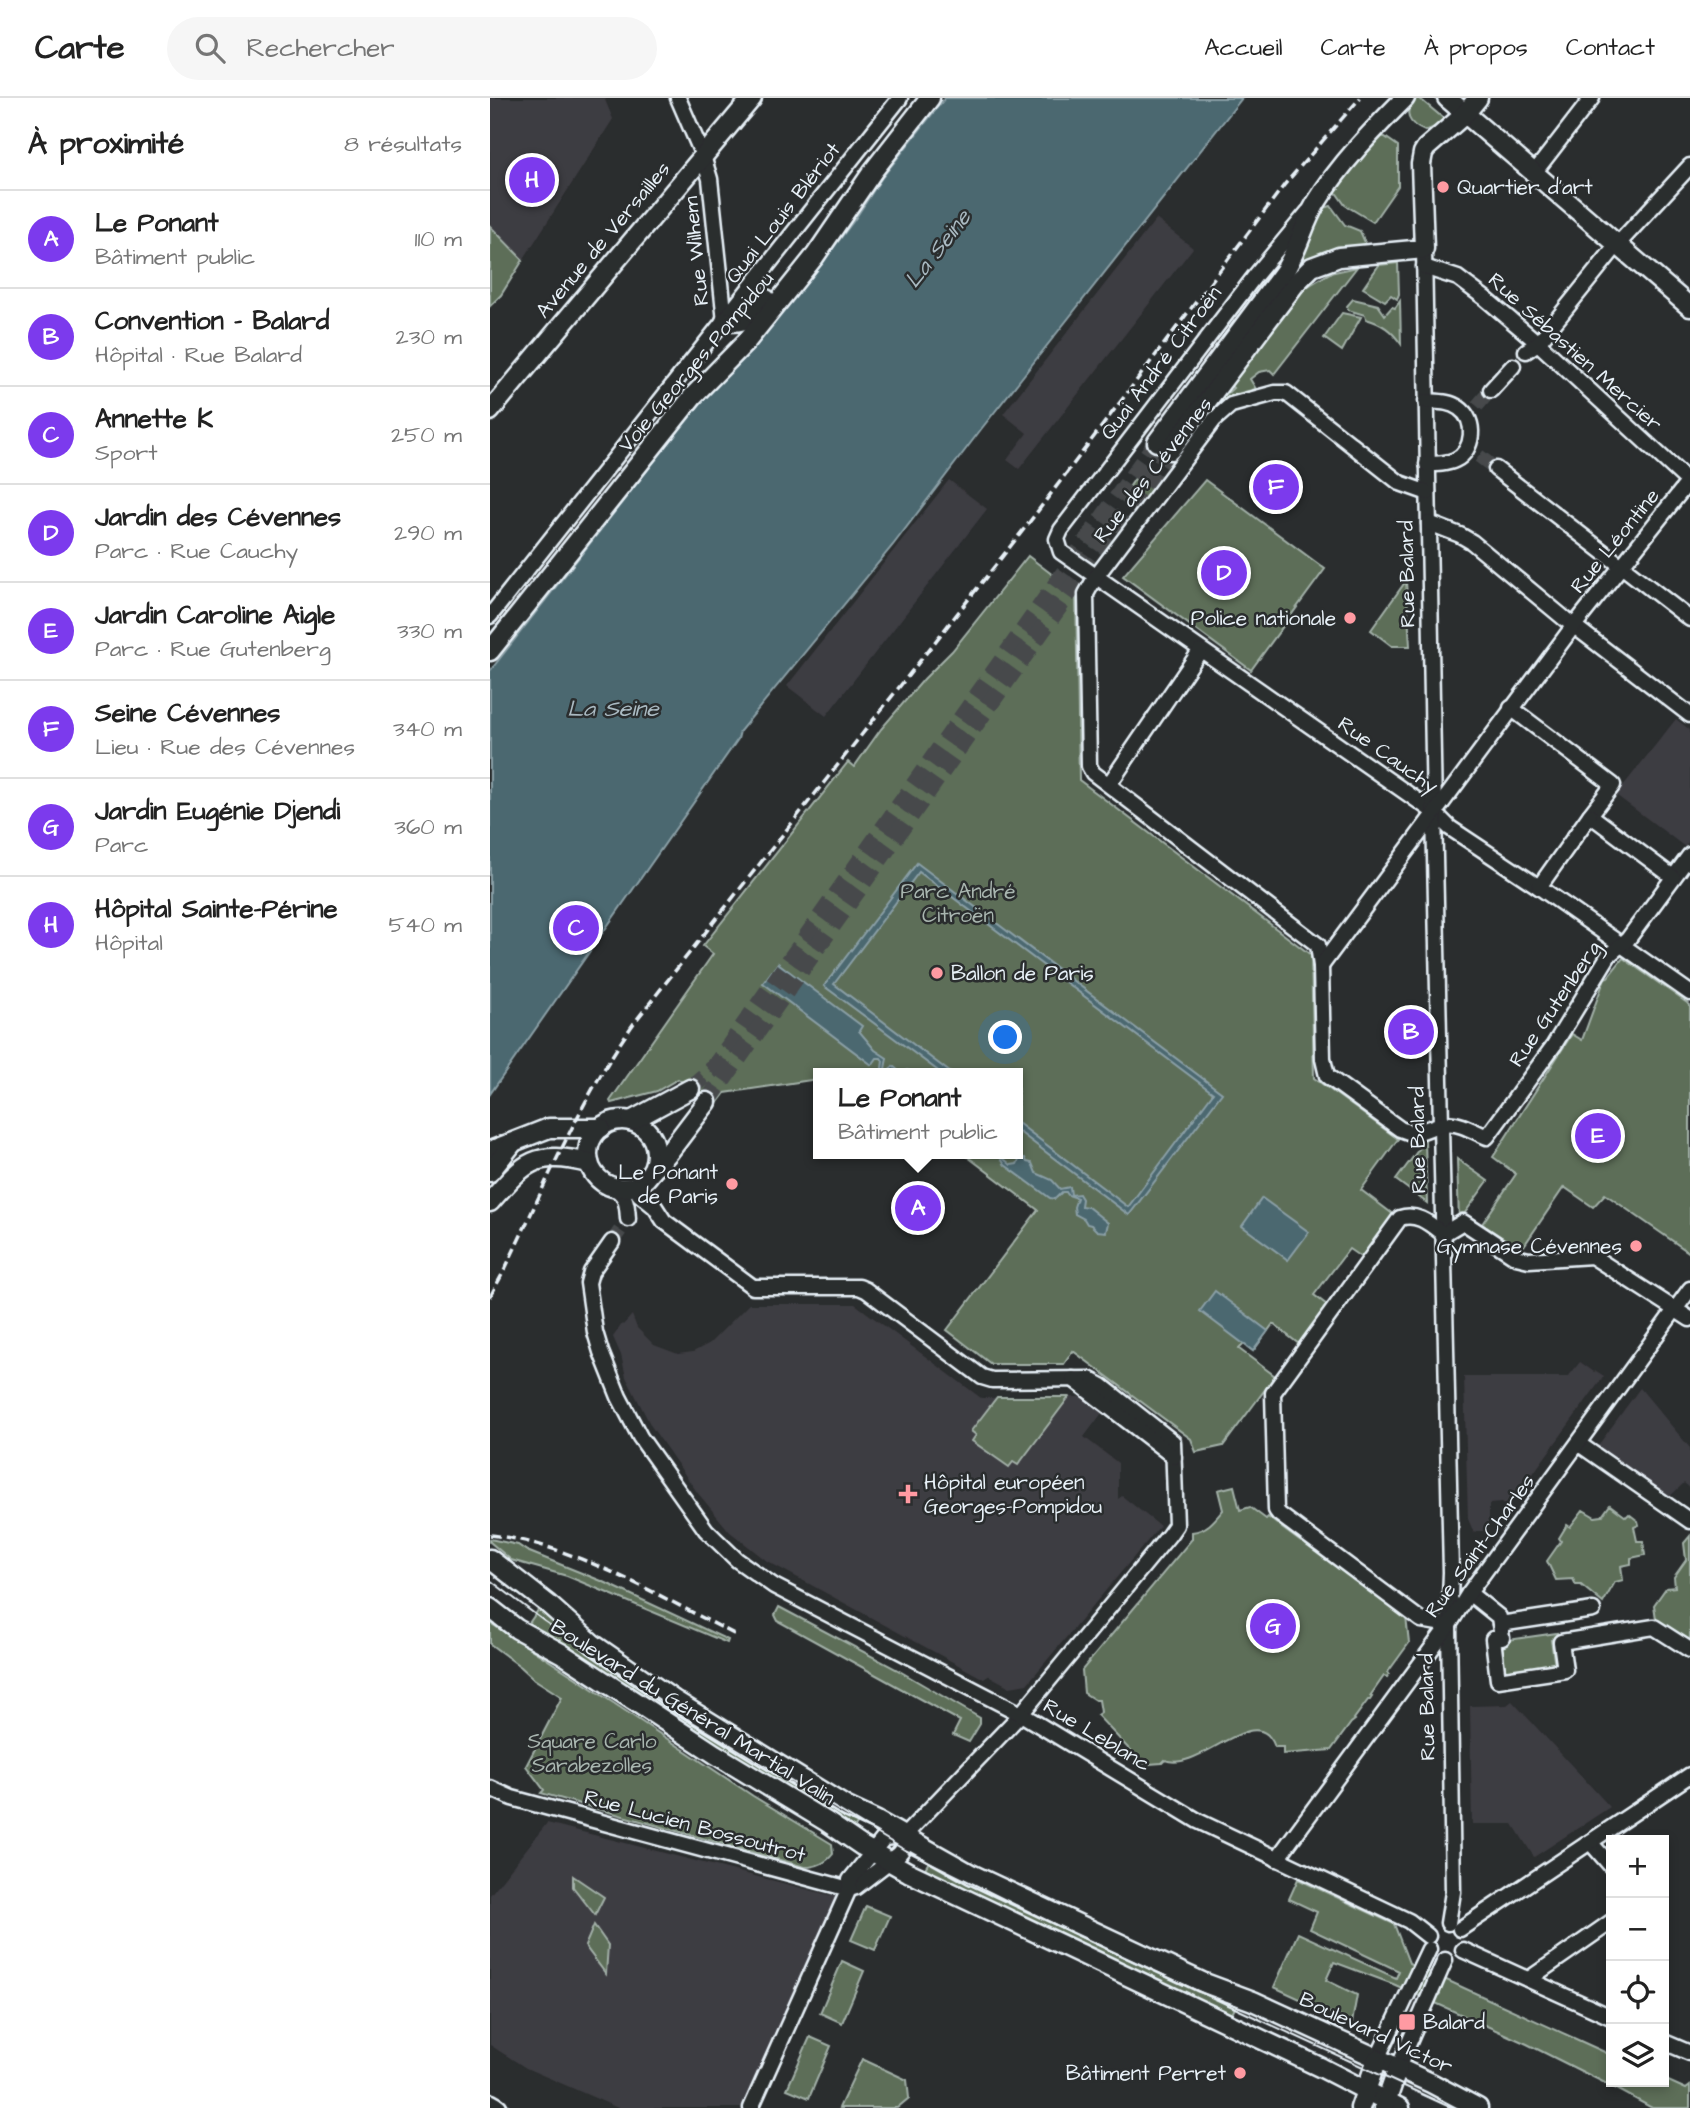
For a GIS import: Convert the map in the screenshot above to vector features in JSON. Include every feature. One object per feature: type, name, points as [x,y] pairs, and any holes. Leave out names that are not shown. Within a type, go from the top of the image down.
[{"type":"highway","points":[[490,2104],[497,2108]]},
{"type":"main road","name":"Avenue de Versailles","points":[[490,411],[752,98]]},
{"type":"main road","name":"Voie Georges Pompidou","points":[[490,651],[693,396],[746,342],[815,256],[873,170],[930,98]]},
{"type":"main road","name":"Quai André Citroën","points":[[1405,98],[1371,131],[1314,206],[1293,259],[1163,446],[1304,273],[1312,267],[1339,257],[1424,249]]},
{"type":"main road","points":[[1447,98],[1690,307]]},
{"type":"main road","points":[[1465,114],[1478,98]]},
{"type":"main road","name":"Rue Balard","points":[[1424,249],[1420,164],[1423,153],[1465,114]]},
{"type":"main road","points":[[725,321],[736,323],[747,320],[827,223],[855,196]]},
{"type":"main road","points":[[631,1121],[690,1089]]},
{"type":"main road","points":[[644,1182],[654,1164],[656,1153],[649,1133],[631,1121],[620,1120],[610,1122],[594,1135],[588,1146],[589,1163],[597,1176],[610,1185],[627,1187],[644,1182],[707,1102]]},
{"type":"main road","points":[[490,1151],[549,1128],[601,1128]]},
{"type":"main road","points":[[490,1172],[514,1142]]},
{"type":"main road","points":[[490,1202],[514,1175],[529,1164],[549,1156],[589,1163]]},
{"type":"main road","points":[[490,1217],[514,1175]]},
{"type":"main road","name":"Boulevard du Général Martial Valin","points":[[490,1559],[548,1604],[593,1644],[674,1700],[847,1807],[971,1874],[1202,1982],[1253,2001]]},
{"type":"main road","name":"Boulevard du Général Martial Valin","points":[[490,1608],[517,1629],[561,1653],[715,1754],[827,1822],[877,1860],[1211,2015],[1363,2100]]},
{"type":"main road","name":"Boulevard Victor","points":[[1253,2001],[1478,2108]]},
{"type":"main road","points":[[1377,2059],[1363,2100],[1390,2106],[1398,2068]]},
{"type":"street","name":"Rue Wilhem","points":[[678,98],[710,179],[725,321]]},
{"type":"street","name":"Quai Louis Blériot","points":[[490,617],[900,98]]},
{"type":"street","points":[[1534,173],[1592,98]]},
{"type":"street","points":[[1532,347],[1617,245],[1690,166]]},
{"type":"street","name":"Quai André Citroën","points":[[1061,552],[1057,539],[1061,530],[1255,276],[1314,206]]},
{"type":"street","name":"Rue Balard","points":[[1424,249],[1451,1567],[1449,1625],[1454,1926]]},
{"type":"street","name":"Rue Sébastien Mercier","points":[[1424,268],[1458,278],[1532,347],[1690,481]]},
{"type":"street","points":[[1491,390],[1513,366]]},
{"type":"street","name":"Rue des Cévennes","points":[[1095,578],[1214,420],[1231,405],[1254,398],[1286,393],[1400,482],[1428,493]]},
{"type":"street","points":[[1426,401],[1447,402],[1472,412],[1473,452],[1455,461],[1427,464]]},
{"type":"street","points":[[1496,469],[1690,619]]},
{"type":"street","name":"Rue Léontine","points":[[1321,966],[1511,708],[1690,481]]},
{"type":"street","points":[[1429,523],[1472,542],[1690,716]]},
{"type":"street","name":"Rue Cauchy","points":[[1061,552],[1434,813],[1450,828],[1690,993]]},
{"type":"street","points":[[1095,578],[1086,594],[1089,766],[1093,773],[1318,945],[1323,1059],[1327,1076],[1407,1132],[1414,1134],[1440,1124]]},
{"type":"street","points":[[1110,783],[1200,650]]},
{"type":"street","points":[[1511,708],[1613,785],[1539,887]]},
{"type":"street","points":[[1590,815],[1673,877]]},
{"type":"street","name":"Rue Gutenberg","points":[[1440,1124],[1454,1122],[1487,1137],[1554,1045],[1609,955],[1628,939],[1690,855]]},
{"type":"street","points":[[610,1185],[623,1194],[627,1206],[626,1223],[644,1182]]},
{"type":"street","name":"Rue Leblanc","points":[[644,1182],[664,1221],[753,1287],[859,1287],[982,1377],[992,1380],[1089,1379],[1171,1438],[1174,1457],[1175,1525],[1021,1714],[1198,1821],[1405,1919],[1429,1942]]},
{"type":"street","points":[[1449,1625],[1421,1620],[1277,1512],[1272,1399],[1276,1388],[1400,1218],[1406,1216],[1422,1219],[1443,1234],[1463,1222],[1516,1257],[1529,1260],[1592,1256],[1690,1319]]},
{"type":"street","points":[[612,1242],[590,1272],[588,1283],[590,1307],[601,1352],[619,1397],[640,1437],[706,1530],[737,1560],[774,1586],[1021,1714],[904,1836],[903,1849],[877,1860],[856,1887],[849,1889],[751,2108]]},
{"type":"street","name":"Rue Saint-Charles","points":[[1277,1859],[1690,1289]]},
{"type":"street","points":[[1579,1444],[1690,1521]]},
{"type":"street","points":[[1469,1593],[1499,1617],[1501,1631]]},
{"type":"street","points":[[1593,1610],[1501,1631],[1493,1639],[1498,1680],[1565,1670],[1561,1642],[1654,1627],[1690,1650]]},
{"type":"street","points":[[1377,2059],[1434,1927],[1454,1926],[1590,1842],[1690,1775]]},
{"type":"street","name":"Rue Lucien Bossoutrot","points":[[490,1788],[523,1801],[849,1889]]},
{"type":"street","points":[[1590,1842],[1606,1860]]},
{"type":"street","points":[[1529,1979],[1606,1925]]},
{"type":"street","points":[[1429,1942],[1437,1958],[1455,1958],[1463,1950],[1464,1936],[1454,1926]]},
{"type":"street","points":[[1463,1950],[1606,2015]]},
{"type":"street","points":[[1398,2068],[1445,1960]]},
{"type":"street","points":[[1669,2044],[1690,2053]]},
{"type":"shaded area","points":[[490,98],[607,98],[605,100],[613,119],[523,260],[490,226]]},
{"type":"shaded area","points":[[1156,219],[1193,248],[1019,469],[1007,460],[1027,433],[1003,414]]},
{"type":"shaded area","points":[[949,480],[987,509],[826,716],[787,686]]},
{"type":"shaded area","points":[[1676,719],[1690,730],[1690,840],[1685,847],[1616,795]]},
{"type":"shaded area","name":"Hôpital européen Georges-Pompidou","points":[[749,1304],[855,1304],[981,1398],[1080,1397],[1102,1413],[1084,1437],[1118,1463],[1118,1499],[1122,1496],[1160,1526],[1027,1684],[1010,1687],[988,1675],[984,1679],[767,1561],[730,1532],[697,1492],[651,1426],[626,1377],[613,1337],[632,1315],[637,1328],[654,1345],[678,1354],[693,1352],[710,1343]]},
{"type":"shaded area","points":[[1580,1362],[1604,1376],[1508,1508],[1501,1503],[1489,1504],[1489,1531],[1474,1533],[1468,1519],[1464,1377],[1568,1377]]},
{"type":"shaded area","points":[[1640,1388],[1690,1448],[1690,1488],[1684,1483],[1667,1499],[1597,1447]]},
{"type":"shaded area","points":[[1512,1701],[1610,1807],[1534,1857],[1513,1824],[1472,1824],[1470,1706],[1507,1705]]},
{"type":"shaded area","points":[[547,1823],[837,1897],[741,2108],[618,2108],[526,2068],[490,2045],[490,1895]]},
{"type":"green space","points":[[1419,98],[1443,118],[1442,124],[1425,131],[1411,122],[1409,109],[1415,99]]},
{"type":"green space","points":[[1378,136],[1385,137],[1398,146],[1398,186],[1373,222],[1345,205],[1335,191]]},
{"type":"green space","points":[[1331,206],[1345,225],[1360,231],[1367,247],[1301,269],[1298,266],[1321,209]]},
{"type":"green space","points":[[490,226],[523,260],[501,295],[490,306]]},
{"type":"green space","points":[[1398,263],[1397,299],[1391,295],[1385,301],[1363,288],[1379,265]]},
{"type":"green space","points":[[1357,267],[1274,374],[1270,370],[1259,372],[1250,379],[1256,389],[1221,402],[1233,388],[1230,385],[1305,288],[1330,273]]},
{"type":"green space","points":[[1353,299],[1378,305],[1385,315],[1400,301],[1401,344],[1382,325],[1366,319],[1365,315],[1348,310],[1347,306]]},
{"type":"green space","points":[[1342,313],[1361,317],[1342,351],[1324,338]]},
{"type":"green space","points":[[1142,468],[1159,481],[1141,504],[1124,495]]},
{"type":"green space","points":[[1205,480],[1325,569],[1251,670],[1123,576]]},
{"type":"green space","name":"Parc André Citroën","points":[[1028,556],[1070,588],[1076,588],[1079,780],[1311,955],[1314,1078],[1398,1139],[1361,1190],[1394,1215],[1362,1258],[1349,1249],[1314,1295],[1327,1305],[1299,1344],[1273,1324],[1253,1351],[1244,1344],[1239,1349],[1275,1376],[1223,1446],[1196,1452],[1191,1439],[1073,1351],[1064,1364],[991,1364],[947,1330],[1038,1210],[971,1159],[1023,1159],[1023,1068],[813,1068],[813,1080],[725,1093],[715,1106],[678,1079],[657,1091],[611,1103],[610,1101],[713,954],[703,946],[848,762],[854,767],[881,729],[952,651]]},
{"type":"green space","points":[[1406,581],[1410,646],[1392,646],[1371,630]]},
{"type":"green space","points":[[1623,958],[1690,1005],[1690,1253],[1605,1194],[1593,1207],[1564,1187],[1521,1250],[1482,1224],[1516,1174],[1493,1157],[1572,1034],[1582,1040],[1605,978]]},
{"type":"green space","points":[[1425,1141],[1427,1203],[1396,1180]]},
{"type":"green space","points":[[1457,1159],[1488,1181],[1459,1221]]},
{"type":"green space","points":[[997,1397],[1069,1397],[1018,1465],[1013,1462],[1009,1467],[972,1441],[976,1435],[971,1431]]},
{"type":"green space","points":[[1234,1486],[1240,1510],[1250,1507],[1266,1519],[1268,1517],[1279,1523],[1282,1528],[1301,1542],[1303,1540],[1325,1559],[1326,1557],[1331,1560],[1330,1562],[1353,1577],[1352,1579],[1372,1590],[1406,1617],[1409,1643],[1387,1677],[1384,1676],[1370,1700],[1331,1750],[1283,1754],[1283,1747],[1275,1747],[1267,1734],[1255,1730],[1242,1733],[1194,1757],[1179,1761],[1165,1760],[1162,1763],[1142,1763],[1097,1715],[1101,1712],[1099,1700],[1084,1693],[1082,1670],[1192,1539],[1192,1532],[1206,1527],[1223,1510],[1218,1490]]},
{"type":"green space","points":[[1610,1505],[1626,1517],[1629,1514],[1638,1521],[1639,1525],[1634,1527],[1637,1541],[1643,1541],[1645,1555],[1631,1558],[1631,1564],[1621,1566],[1623,1580],[1615,1582],[1603,1603],[1581,1585],[1576,1585],[1573,1579],[1556,1580],[1547,1561],[1561,1541],[1559,1538],[1567,1525],[1570,1527],[1583,1510],[1595,1517],[1602,1516]]},
{"type":"green space","points":[[1690,1536],[1690,1645],[1657,1626],[1654,1605],[1666,1588],[1675,1587],[1674,1577],[1686,1560],[1684,1543]]},
{"type":"green space","points":[[490,1539],[518,1545],[604,1582],[728,1640],[727,1643],[567,1576],[511,1560],[490,1542]]},
{"type":"green space","points":[[541,1606],[859,1821],[852,1832],[525,1629]]},
{"type":"green space","points":[[779,1607],[896,1669],[980,1718],[980,1724],[969,1742],[953,1735],[960,1721],[778,1621],[775,1615]]},
{"type":"green space","name":"Square Carlo Sarabezolles","points":[[490,1623],[753,1796],[832,1844],[833,1854],[820,1864],[805,1867],[541,1793],[544,1790],[526,1766],[562,1697],[534,1679],[490,1644]]},
{"type":"green space","points":[[1557,1633],[1557,1638],[1551,1640],[1555,1666],[1506,1674],[1501,1641]]},
{"type":"green space","points":[[930,1860],[1239,2000],[1230,2018],[923,1872]]},
{"type":"green space","points":[[573,1876],[604,1897],[595,1915],[573,1887]]},
{"type":"green space","points":[[1298,1879],[1394,1924],[1409,1963],[1606,2053],[1606,2084],[1527,2044],[1393,1984],[1334,1962],[1326,1980],[1357,1995],[1352,2023],[1274,1987],[1298,1933],[1396,1978],[1399,1971],[1310,1929],[1317,1912],[1289,1899]]},
{"type":"green space","points":[[866,1906],[890,1916],[875,1950],[851,1940]]},
{"type":"green space","points":[[594,1925],[608,1945],[606,1974],[585,1946]]},
{"type":"green space","points":[[842,1961],[864,1971],[842,2023],[820,2013]]},
{"type":"green space","points":[[810,2037],[831,2046],[809,2098],[787,2089]]},
{"type":"green space","points":[[862,2059],[907,2080],[909,2098],[897,2108],[839,2108]]},
{"type":"green space","points":[[1669,2081],[1686,2089],[1690,2086],[1690,2108],[1652,2108],[1613,2087],[1669,2087]]},
{"type":"water","name":"La Seine","points":[[945,98],[1242,98],[893,545],[740,731],[738,739],[490,1094],[490,671],[696,408],[754,347],[825,259],[881,179]]},
{"type":"water","points":[[917,863],[1222,1093],[1129,1215],[1023,1135],[1023,1127],[1128,1207],[1213,1093],[919,872],[834,984],[944,1068],[934,1068],[824,986]]},
{"type":"water","points":[[778,963],[862,1026],[859,1031],[875,1050],[887,1058],[885,1068],[882,1068],[881,1058],[877,1058],[872,1065],[763,983]]},
{"type":"water","points":[[1025,1158],[1032,1163],[1036,1173],[1052,1180],[1060,1189],[1070,1187],[1071,1195],[1079,1194],[1082,1199],[1081,1206],[1088,1207],[1108,1223],[1106,1232],[1097,1231],[1075,1214],[1077,1198],[1062,1192],[1055,1199],[1050,1198],[1005,1165],[1001,1159],[1011,1165]]},
{"type":"water","points":[[1262,1198],[1309,1232],[1288,1260],[1242,1226]]},
{"type":"water","points":[[1215,1291],[1268,1331],[1253,1351],[1200,1311]]},
{"type":"tunnel","points":[[1477,406],[1491,390]]},
{"type":"tunnel","points":[[690,1089],[714,1068],[1157,442]]},
{"type":"tunnel","points":[[707,1102],[1170,450]]},
{"type":"tunnel","points":[[1479,456],[1496,469]]},
{"type":"tunnel","points":[[612,1242],[623,1226]]},
{"type":"tram line","points":[[490,1580],[544,1621],[686,1718],[903,1849],[1072,1933],[1452,2108]]},
{"type":"railway","points":[[490,1297],[580,1112],[634,1023],[1028,524],[1285,184],[1360,98]]},
{"type":"railway","points":[[490,1535],[522,1540],[586,1561],[738,1636]]},
{"type":"place","name":"Hôpital Sainte-Périne","points":[[532,180]]},
{"type":"place","name":"Quartier d'art","points":[[1443,187]]},
{"type":"place","name":"Seine Cévennes","points":[[1276,487]]},
{"type":"place","name":"Jardin des Cévennes","points":[[1224,573]]},
{"type":"place","name":"Police nationale","points":[[1350,618]]},
{"type":"place","name":"Annette K","points":[[576,928]]},
{"type":"place","name":"Ballon de Paris","points":[[937,973]]},
{"type":"place","name":"Convention - Balard","points":[[1411,1032]]},
{"type":"place","name":"Jardin Caroline Aigle","points":[[1598,1136]]},
{"type":"place","name":"Le Ponant de Paris","points":[[732,1184]]},
{"type":"place","name":"Le Ponant","points":[[918,1208]]},
{"type":"place","name":"Gymnase Cévennes","points":[[1636,1246]]},
{"type":"place","name":"Hôpital européen Georges-Pompidou","points":[[908,1494]]},
{"type":"place","name":"Jardin Eugénie Djendi","points":[[1273,1626]]},
{"type":"place","name":"Balard","points":[[1407,2022]]},
{"type":"place","name":"Bâtiment Perret","points":[[1240,2073]]}]
